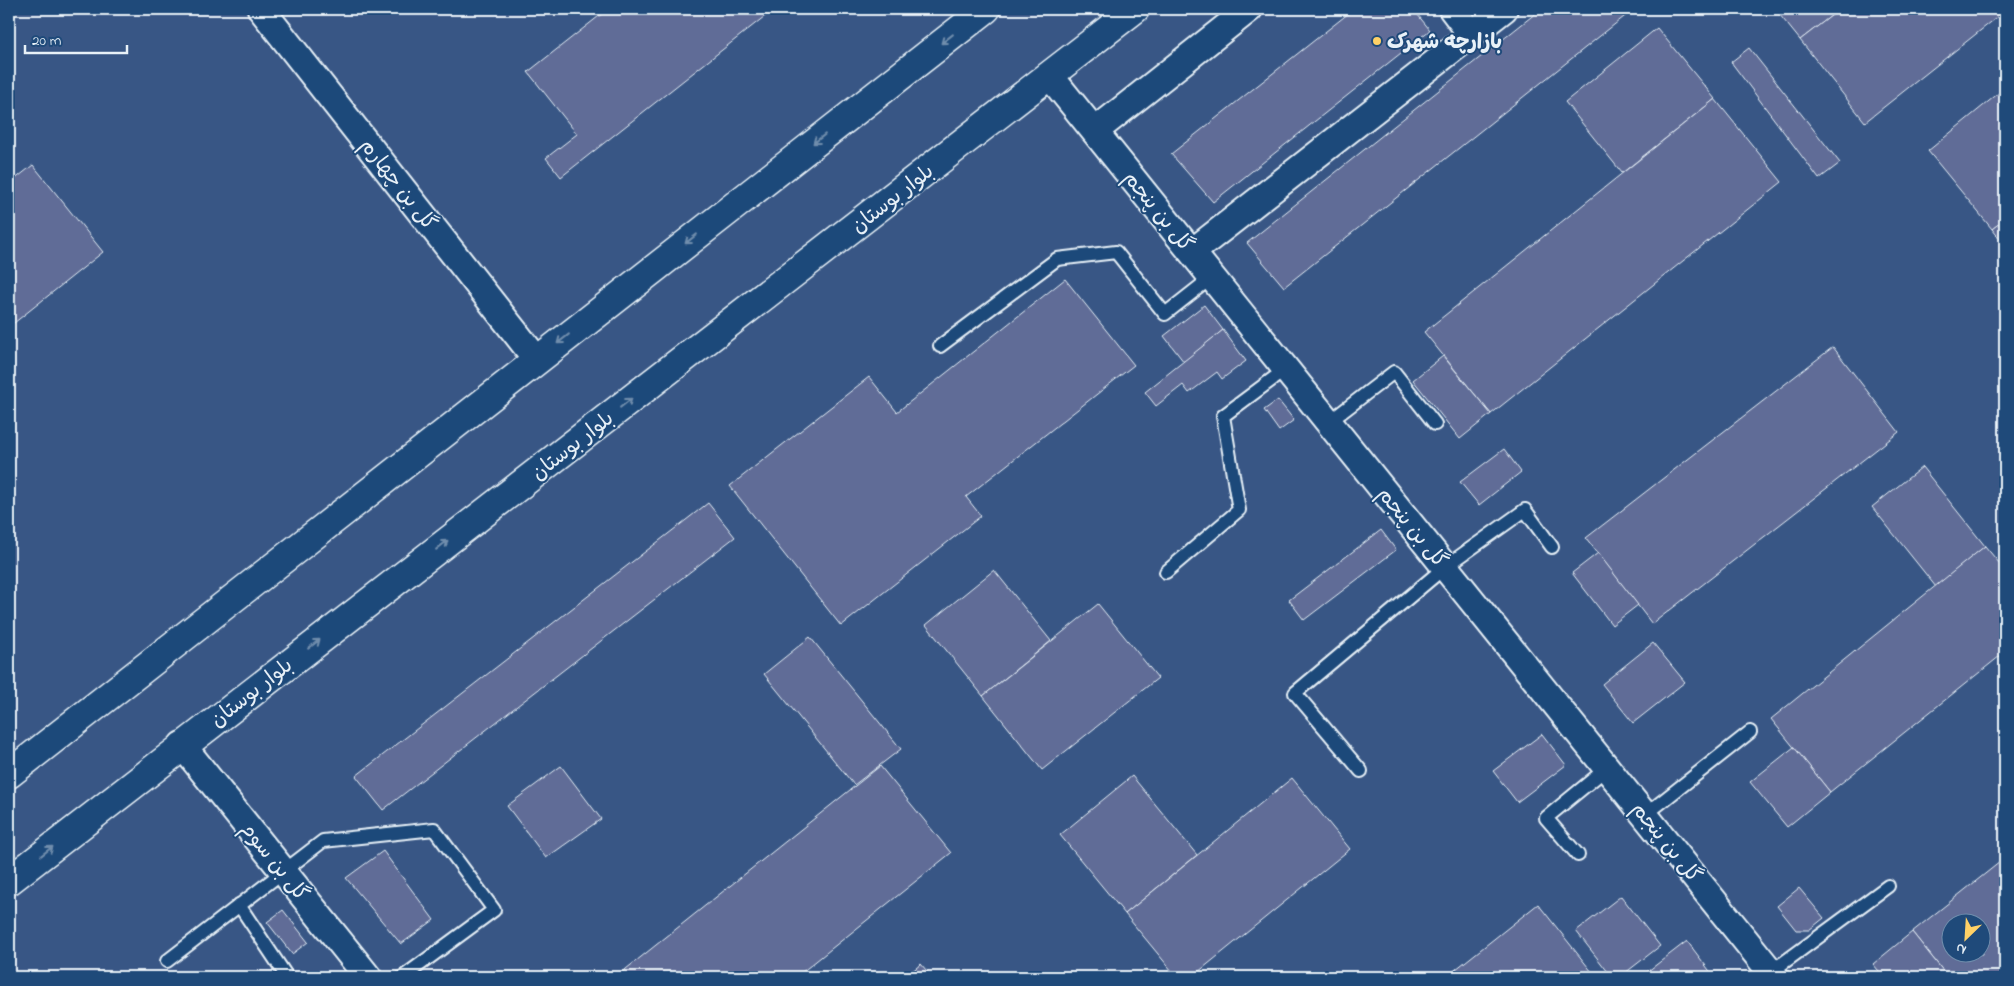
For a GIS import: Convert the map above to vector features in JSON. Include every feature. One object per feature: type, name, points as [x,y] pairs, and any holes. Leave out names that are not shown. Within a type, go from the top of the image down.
[{"type":"street","name":"گل بن چهارم","points":[[261,9],[537,360]]},
{"type":"street","points":[[9,774],[986,9]]},
{"type":"street","name":"بلوار بوستان","points":[[9,881],[182,745],[1050,76],[1134,9]]},
{"type":"street","points":[[1095,131],[1250,9]]},
{"type":"street","points":[[1452,9],[1472,34]]},
{"type":"street","points":[[1192,252],[1504,9]]},
{"type":"street","name":"گل بن پنجم","points":[[1050,76],[1645,815],[1770,976]]},
{"type":"street","name":"گل بن سوم","points":[[182,745],[368,977]]},
{"type":"lane","points":[[940,346],[1057,259],[1116,252],[1165,314],[1212,277]]},
{"type":"lane","points":[[1166,572],[1239,510],[1223,416],[1286,369]]},
{"type":"lane","points":[[1329,422],[1394,372],[1435,424]]},
{"type":"lane","points":[[1361,771],[1295,693],[1445,567],[1525,510],[1552,547]]},
{"type":"lane","points":[[1645,815],[1750,732]]},
{"type":"lane","points":[[1578,855],[1546,818],[1607,768]]},
{"type":"lane","points":[[166,961],[323,841],[434,829],[494,910],[403,977]]},
{"type":"lane","points":[[1770,976],[1888,886]]},
{"type":"lane","points":[[239,905],[287,977]]},
{"type":"shaded area","points":[[9,9],[2005,9],[2005,977],[9,977]]},
{"type":"building","points":[[608,9],[774,9],[561,177],[546,158],[577,134],[528,72]]},
{"type":"building","points":[[1354,9],[1413,9],[1430,30],[1213,202],[1171,154]]},
{"type":"building","points":[[1541,9],[1634,9],[1284,287],[1247,243]]},
{"type":"building","points":[[1775,9],[1840,9],[1800,40]]},
{"type":"building","points":[[1840,9],[2005,9],[2005,11],[1865,122],[1800,40]]},
{"type":"building","points":[[1657,28],[1715,99],[1622,173],[1565,102]]},
{"type":"building","points":[[1749,48],[1840,163],[1819,179],[1731,62]]},
{"type":"building","points":[[2005,88],[2005,219],[1992,229],[1928,151]]},
{"type":"building","points":[[1715,99],[1782,182],[1491,414],[1424,332]]},
{"type":"building","points":[[33,165],[103,252],[9,327],[9,184]]},
{"type":"building","points":[[2005,219],[2005,245],[1992,229]]},
{"type":"building","points":[[1065,279],[1134,365],[966,497],[981,516],[841,626],[730,486],[869,377],[897,412]]},
{"type":"building","points":[[1204,305],[1223,330],[1184,362],[1164,336]]},
{"type":"building","points":[[1223,330],[1246,361],[1222,379],[1217,372],[1189,393],[1183,385],[1156,406],[1145,392]]},
{"type":"building","points":[[1833,347],[1899,432],[1652,624],[1586,538]]},
{"type":"building","points":[[1443,356],[1491,414],[1460,439],[1413,380]]},
{"type":"building","points":[[1278,400],[1294,420],[1279,431],[1264,410]]},
{"type":"building","points":[[1504,449],[1521,472],[1479,505],[1460,482]]},
{"type":"building","points":[[1922,467],[1985,546],[1936,587],[1872,507]]},
{"type":"building","points":[[708,503],[735,537],[383,810],[356,776]]},
{"type":"building","points":[[1381,530],[1396,550],[1304,620],[1289,600]]},
{"type":"building","points":[[1985,546],[2005,570],[2005,652],[1830,792],[1771,719]]},
{"type":"building","points":[[1598,553],[1638,605],[1612,625],[1572,573]]},
{"type":"building","points":[[994,570],[1051,641],[983,696],[926,625]]},
{"type":"building","points":[[1098,604],[1158,678],[1042,770],[983,696]]},
{"type":"building","points":[[810,637],[901,749],[854,785],[764,674]]},
{"type":"building","points":[[1653,643],[1685,682],[1633,723],[1602,684]]},
{"type":"building","points":[[1542,734],[1566,765],[1517,802],[1493,771]]},
{"type":"building","points":[[1794,747],[1830,792],[1787,827],[1750,782]]},
{"type":"building","points":[[561,766],[601,819],[546,858],[507,806]]},
{"type":"building","points":[[880,766],[951,853],[796,977],[616,977]]},
{"type":"building","points":[[1132,776],[1197,855],[1125,914],[1060,835]]},
{"type":"building","points":[[1292,778],[1350,849],[1192,977],[1177,977],[1125,914]]},
{"type":"building","points":[[383,851],[434,920],[401,944],[346,878]]},
{"type":"building","points":[[2005,858],[2005,977],[1948,977],[1912,932]]},
{"type":"building","points":[[1799,888],[1824,918],[1809,930],[1796,930],[1777,906]]},
{"type":"building","points":[[1621,896],[1660,946],[1620,977],[1612,977],[1576,931]]},
{"type":"building","points":[[1538,904],[1596,977],[1446,977]]},
{"type":"building","points":[[283,910],[308,942],[292,954],[267,922]]},
{"type":"building","points":[[1912,932],[1948,977],[1884,977],[1873,964]]},
{"type":"building","points":[[1687,941],[1712,974],[1707,977],[1644,977],[1643,975]]},
{"type":"building","points":[[921,964],[932,977],[905,977]]},
{"type":"place","name":"بازارچه شهرک","points":[[1377,41]]}]
